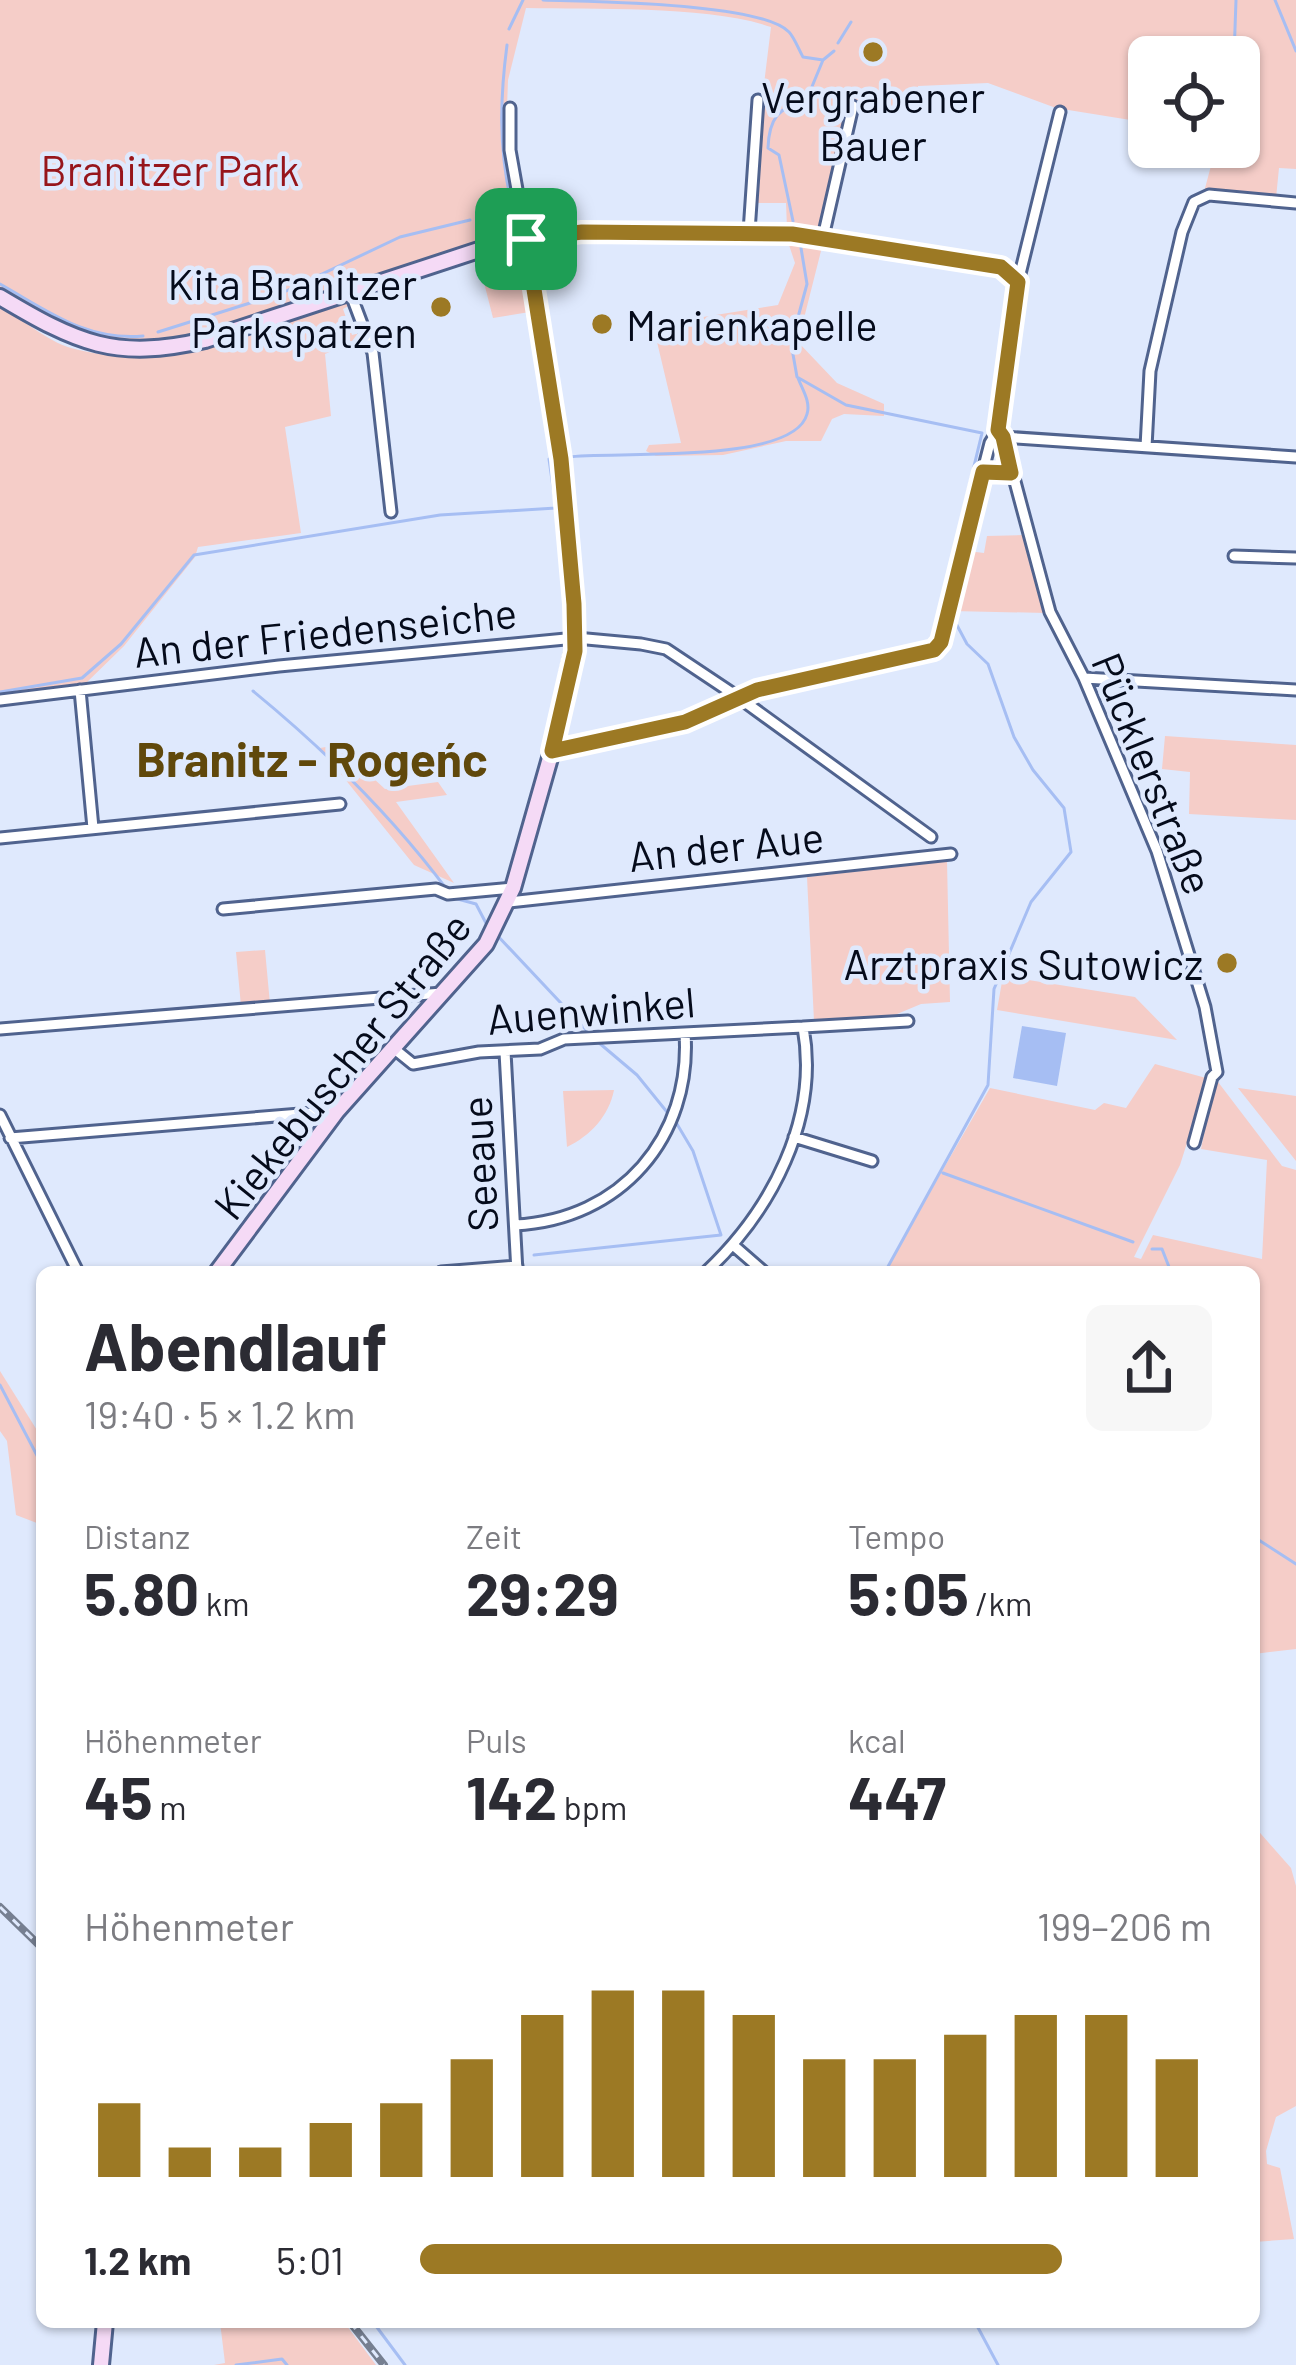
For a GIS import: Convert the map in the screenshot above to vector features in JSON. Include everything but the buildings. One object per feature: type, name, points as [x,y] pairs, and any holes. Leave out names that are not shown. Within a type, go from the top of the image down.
[{"type":"street","points":[[749,232],[758,100]]},
{"type":"street","points":[[824,237],[853,106]]},
{"type":"street","points":[[510,109],[510,151],[526,239]]},
{"type":"street","points":[[552,751],[685,722],[738,697],[929,653],[938,647],[983,472],[1000,433],[999,409],[1018,282],[1060,112]]},
{"type":"street","points":[[1146,447],[1150,371],[1182,232],[1195,202],[1209,195],[1296,203]]},
{"type":"street","points":[[0,297],[72,337],[135,350],[206,340],[500,243],[582,232],[824,237],[1001,267],[1018,282]]},
{"type":"street","name":"Kiekebuscher Straße","points":[[221,1266],[337,1111],[485,944],[511,895],[552,751],[576,638],[561,459],[526,239]]},
{"type":"street","points":[[350,292],[373,353],[392,512]]},
{"type":"street","points":[[1000,433],[1296,457]]},
{"type":"street","name":"Pücklerstraße","points":[[1000,433],[1050,611],[1152,838],[1205,1006],[1217,1072],[1194,1143]]},
{"type":"street","points":[[983,472],[1011,473]]},
{"type":"street","points":[[1234,556],[1296,558]]},
{"type":"street","name":"An der Friedenseiche","points":[[0,700],[576,638],[666,649],[932,837]]},
{"type":"street","points":[[1084,678],[1296,690]]},
{"type":"street","name":"An der Friedenseiche","points":[[80,690],[93,828]]},
{"type":"street","points":[[0,838],[340,804]]},
{"type":"street","name":"An der Aue","points":[[223,909],[436,889],[448,894],[511,895],[951,854]]},
{"type":"street","points":[[0,1029],[442,993]]},
{"type":"street","name":"Auenwinkel","points":[[392,1047],[413,1064],[540,1049],[564,1039],[908,1021]]},
{"type":"street","points":[[712,1266],[772,1191],[794,1137],[806,1063],[803,1028]]},
{"type":"street","points":[[515,1226],[557,1220],[605,1200],[643,1169],[673,1120],[683,1088],[685,1033]]},
{"type":"street","name":"Seeaue","points":[[505,1052],[517,1266]]},
{"type":"street","points":[[10,1138],[337,1111]]},
{"type":"street","points":[[0,1115],[75,1266]]},
{"type":"street","points":[[794,1137],[872,1161]]},
{"type":"street","points":[[733,1245],[757,1266]]},
{"type":"street","points":[[101,2365],[104,2328]]},
{"type":"green space","name":"Branitzer Park","points":[[0,0],[1296,0],[1296,169],[1279,168],[1276,198],[1204,192],[1210,168],[1260,168],[1260,36],[1128,36],[1128,120],[1056,108],[988,83],[918,86],[913,113],[867,100],[851,106],[821,232],[787,228],[786,203],[755,203],[771,27],[684,12],[526,8],[508,80],[507,108],[523,233],[223,330],[152,344],[114,343],[73,332],[0,292]]},
{"type":"green space","points":[[787,239],[823,243],[798,342],[837,383],[884,404],[884,416],[844,414],[832,419],[821,441],[786,441],[723,455],[656,456],[646,451],[649,445],[681,443],[653,325],[778,305],[795,263]]},
{"type":"green space","points":[[510,248],[520,257],[530,312],[493,318],[478,259]]},
{"type":"green space","points":[[349,301],[343,309],[352,335],[360,333],[361,338],[325,354],[331,416],[285,427],[301,533],[198,547],[124,646],[83,686],[0,695],[0,306],[62,345],[107,355],[142,356],[247,337]]},
{"type":"green space","points":[[1023,535],[1046,613],[952,611],[963,587],[968,551],[984,553],[987,536]]},
{"type":"green space","points":[[1165,736],[1296,745],[1296,820],[1189,814],[1190,772],[1162,769]]},
{"type":"green space","points":[[337,745],[385,789],[438,782],[447,795],[396,802],[454,883],[414,865],[320,748]]},
{"type":"green space","points":[[947,861],[950,1002],[921,1004],[890,1017],[814,1021],[807,877]]},
{"type":"green space","points":[[265,950],[270,1004],[241,1006],[236,952]]},
{"type":"green space","points":[[1003,976],[1135,997],[1177,1040],[997,1010]]},
{"type":"green space","points":[[1155,1064],[1206,1078],[1180,1165],[1134,1257],[1141,1259],[1153,1235],[1262,1259],[1267,1160],[1201,1149],[1215,1078],[1282,1166],[1296,1170],[1296,1649],[1260,1653],[1260,1266],[887,1266],[990,1088],[1095,1110],[1104,1103],[1126,1108]]},
{"type":"green space","points":[[1238,1088],[1296,1096],[1296,1161]]},
{"type":"green space","points":[[614,1090],[597,1124],[567,1147],[563,1091]]},
{"type":"green space","points":[[0,1371],[36,1429],[36,1523],[16,1515],[7,1441],[0,1431]]},
{"type":"green space","points":[[1260,1833],[1291,1868],[1296,1886],[1296,2106],[1276,2117],[1266,2151],[1267,2164],[1280,2168],[1294,2239],[1260,2242]]},
{"type":"green space","points":[[221,2328],[348,2328],[376,2365],[214,2365],[225,2363]]},
{"type":"water","points":[[1022,1026],[1066,1033],[1057,1086],[1013,1078]]},
{"type":"waterway","points":[[509,29],[523,0]]},
{"type":"waterway","points":[[543,0],[745,15],[772,22],[789,32],[803,57],[823,60]]},
{"type":"waterway","points":[[1235,36],[1236,0]]},
{"type":"waterway","points":[[1275,0],[1296,51]]},
{"type":"waterway","points":[[838,43],[851,22]]},
{"type":"waterway","points":[[482,216],[510,197],[502,122],[507,45]]},
{"type":"waterway","points":[[793,221],[779,155],[768,148],[770,129],[782,111],[806,101],[823,60],[834,51]]},
{"type":"waterway","points":[[158,332],[282,293],[400,237],[470,220]]},
{"type":"waterway","points":[[801,248],[807,284],[791,343],[797,377],[846,405],[982,433],[942,612]]},
{"type":"waterway","points":[[0,284],[85,329],[143,336]]},
{"type":"waterway","points":[[568,457],[700,452],[771,441],[795,430],[807,414],[798,378]]},
{"type":"waterway","points":[[0,692],[82,678],[121,644],[194,555],[440,515],[556,508],[549,459],[558,458]]},
{"type":"waterway","points":[[888,1266],[988,1085],[994,989],[1031,902],[1071,852],[1064,808],[1033,770],[1014,737],[988,664],[967,644],[951,614]]},
{"type":"waterway","points":[[253,691],[356,785],[448,891]]},
{"type":"waterway","points":[[454,898],[476,904],[488,927]]},
{"type":"waterway","points":[[495,933],[591,1035]]},
{"type":"waterway","points":[[598,1042],[637,1075],[667,1112]]},
{"type":"waterway","points":[[534,1255],[721,1235],[693,1151],[674,1119]]},
{"type":"waterway","points":[[943,1173],[1133,1242]]},
{"type":"waterway","points":[[1152,1249],[1162,1249],[1169,1266]]},
{"type":"waterway","points":[[0,1385],[36,1454]]},
{"type":"waterway","points":[[1260,1541],[1296,1564]]},
{"type":"waterway","points":[[377,2328],[405,2365]]},
{"type":"waterway","points":[[978,2328],[998,2365]]},
{"type":"waterway","points":[[236,2365],[282,2359],[287,2365]]},
{"type":"railway","points":[[0,1907],[36,1942]]},
{"type":"railway","points":[[355,2328],[384,2365]]},
{"type":"place","name":"Vergrabener Bauer","points":[[873,52]]},
{"type":"place","name":"Kita Branitzer Parkspatzen","points":[[441,307]]},
{"type":"place","name":"Marienkapelle","points":[[602,324]]},
{"type":"place","name":"Arztpraxis Sutowicz","points":[[1227,963]]},
{"type":"district","name":"Branitz - Rogeńc","points":[[312,758]]},
{"type":"route","points":[[582,232],[792,234],[1001,267],[1014,275],[1018,282],[998,430],[1011,473],[983,472],[938,647],[929,653],[753,691],[685,722],[552,751],[576,638],[561,459],[526,239],[582,232]]}]
